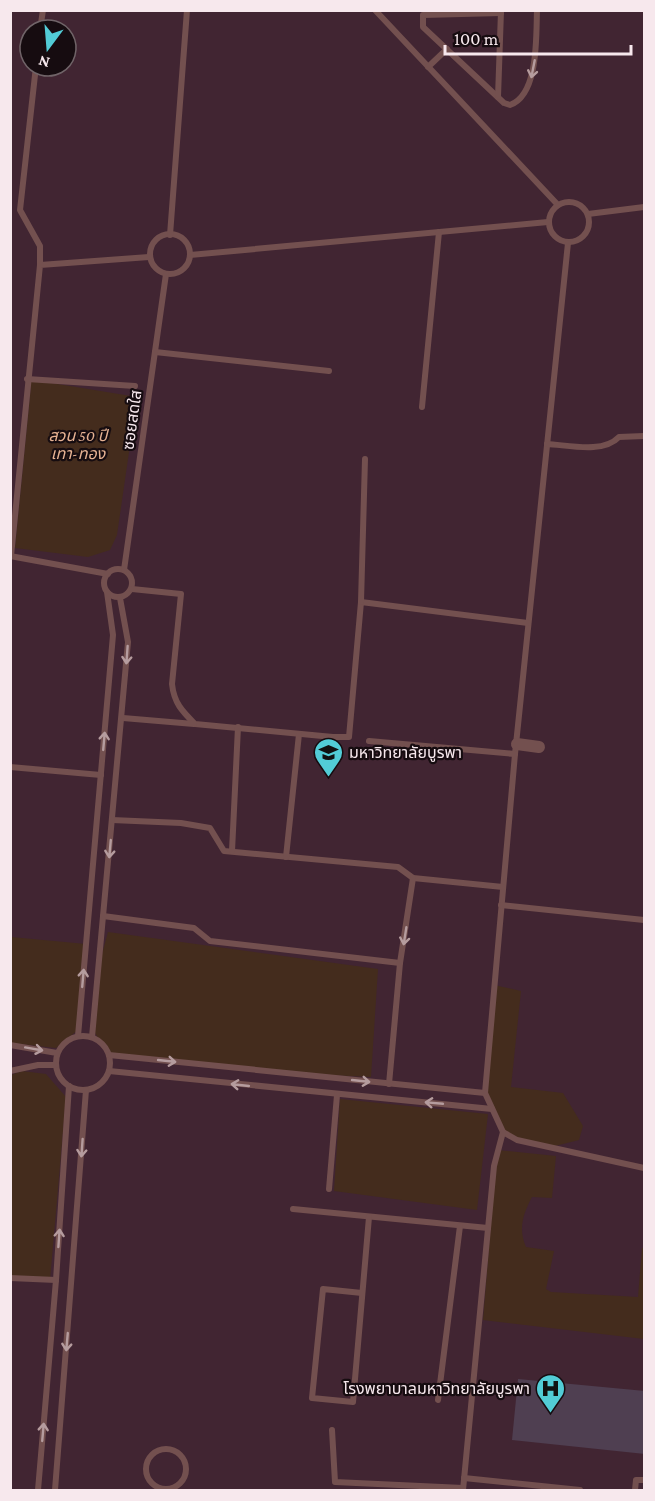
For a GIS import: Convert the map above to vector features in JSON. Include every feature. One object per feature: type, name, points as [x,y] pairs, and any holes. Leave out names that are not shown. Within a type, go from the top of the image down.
[{"type":"street","points":[[516,749],[539,747]]},
{"type":"lane","points":[[170,235],[187,10]]},
{"type":"lane","points":[[375,10],[558,205]]},
{"type":"lane","points":[[498,97],[501,12],[423,15],[423,27],[504,104],[514,104],[534,72],[537,10]]},
{"type":"lane","points":[[428,67],[447,49]]},
{"type":"lane","points":[[35,78],[20,210],[40,246],[40,265],[11,556],[108,574]]},
{"type":"lane","points":[[568,202],[575,203],[588,214],[590,221],[587,233],[582,239],[568,243],[552,234],[548,222],[550,214],[558,205],[568,202]]},
{"type":"lane","points":[[588,214],[645,207]]},
{"type":"lane","points":[[190,255],[548,222]]},
{"type":"lane","points":[[422,407],[439,232]]},
{"type":"lane","points":[[170,235],[185,242],[190,255],[180,272],[166,274],[153,266],[149,257],[152,244],[157,238],[170,235]]},
{"type":"lane","points":[[568,243],[528,623],[485,1093],[503,1132],[517,1140],[645,1168]]},
{"type":"lane","points":[[40,265],[149,257]]},
{"type":"lane","name":"ซอยสดใส","points":[[124,570],[166,274]]},
{"type":"lane","points":[[155,352],[328,370]]},
{"type":"lane","points":[[27,379],[135,386]]},
{"type":"lane","points":[[547,444],[602,447],[612,444],[619,437],[645,436]]},
{"type":"lane","points":[[123,718],[349,737],[361,602],[365,459]]},
{"type":"lane","points":[[78,1036],[113,635],[104,583],[108,574],[115,569],[124,570],[131,576],[132,589],[127,595],[120,598],[107,592]]},
{"type":"lane","points":[[132,589],[181,594],[172,684],[173,698],[179,709],[195,724]]},
{"type":"lane","points":[[92,1037],[123,718],[128,642],[120,598]]},
{"type":"lane","points":[[361,602],[528,623]]},
{"type":"lane","points":[[232,851],[238,727]]},
{"type":"lane","points":[[286,857],[299,734]]},
{"type":"lane","points":[[369,741],[516,749]]},
{"type":"lane","points":[[10,767],[101,775]]},
{"type":"lane","points":[[112,820],[181,823],[210,828],[224,851],[398,867],[413,878],[503,887]]},
{"type":"lane","points":[[389,1084],[400,963],[413,878]]},
{"type":"lane","points":[[501,905],[645,920]]},
{"type":"lane","points":[[103,916],[194,928],[210,941],[400,963]]},
{"type":"lane","points":[[78,1036],[92,1037],[105,1047],[109,1055],[109,1071],[100,1083],[86,1089],[69,1086],[62,1080],[56,1065],[57,1053],[66,1041],[78,1036]]},
{"type":"lane","points":[[10,1045],[57,1053]]},
{"type":"lane","points":[[109,1055],[485,1093]]},
{"type":"lane","points":[[10,1071],[38,1065],[56,1065]]},
{"type":"lane","points":[[109,1071],[492,1109]]},
{"type":"lane","points":[[38,1491],[56,1280],[69,1086]]},
{"type":"lane","points":[[56,1491],[86,1089]]},
{"type":"lane","points":[[329,1189],[337,1095]]},
{"type":"lane","points":[[332,1430],[335,1482],[463,1489],[494,1166],[503,1132]]},
{"type":"lane","points":[[293,1209],[488,1228]]},
{"type":"lane","points":[[362,1293],[322,1289],[312,1398],[353,1402],[369,1217]]},
{"type":"lane","points":[[438,1400],[460,1226]]},
{"type":"lane","points":[[10,1278],[56,1280]]},
{"type":"lane","points":[[161,1449],[177,1451],[187,1464],[184,1479],[172,1490],[165,1490],[156,1488],[146,1474],[148,1458],[161,1449]]},
{"type":"lane","points":[[464,1478],[580,1491]]},
{"type":"lane","points":[[634,1491],[636,1480],[645,1480]]},
{"type":"shaded area","name":"มหาวิทยาลัยบูรพา","points":[[10,11],[644,11],[644,1490],[11,1490]]},
{"type":"green space","name":"สวน 50 ปี เทา-ทอง","points":[[27,379],[137,397],[117,535],[110,550],[88,557],[15,548],[31,385]]},
{"type":"green space","points":[[108,932],[378,969],[371,1077],[280,1073],[109,1055],[93,1030],[99,965]]},
{"type":"green space","points":[[11,937],[86,944],[78,1030],[56,1048],[11,1043]]},
{"type":"green space","points":[[494,985],[521,991],[511,1087],[563,1093],[583,1126],[579,1140],[547,1148],[517,1140],[500,1126],[485,1085]]},
{"type":"green space","points":[[22,1071],[46,1074],[66,1097],[50,1280],[11,1278],[11,1075]]},
{"type":"green space","points":[[340,1099],[488,1114],[477,1210],[334,1191]]},
{"type":"green space","points":[[497,1150],[556,1156],[552,1198],[532,1197],[526,1209],[522,1228],[526,1247],[554,1251],[546,1289],[551,1292],[638,1297],[642,1248],[644,1248],[644,1339],[483,1320]]},
{"type":"building","points":[[518,1379],[645,1391],[645,1454],[512,1440]]},
{"type":"place","name":"มหาวิทยาลัยบูรพา","points":[[328,778]]},
{"type":"place","name":"โรงพยาบาลมหาวิทยาลัยบูรพา","points":[[551,1414]]}]
